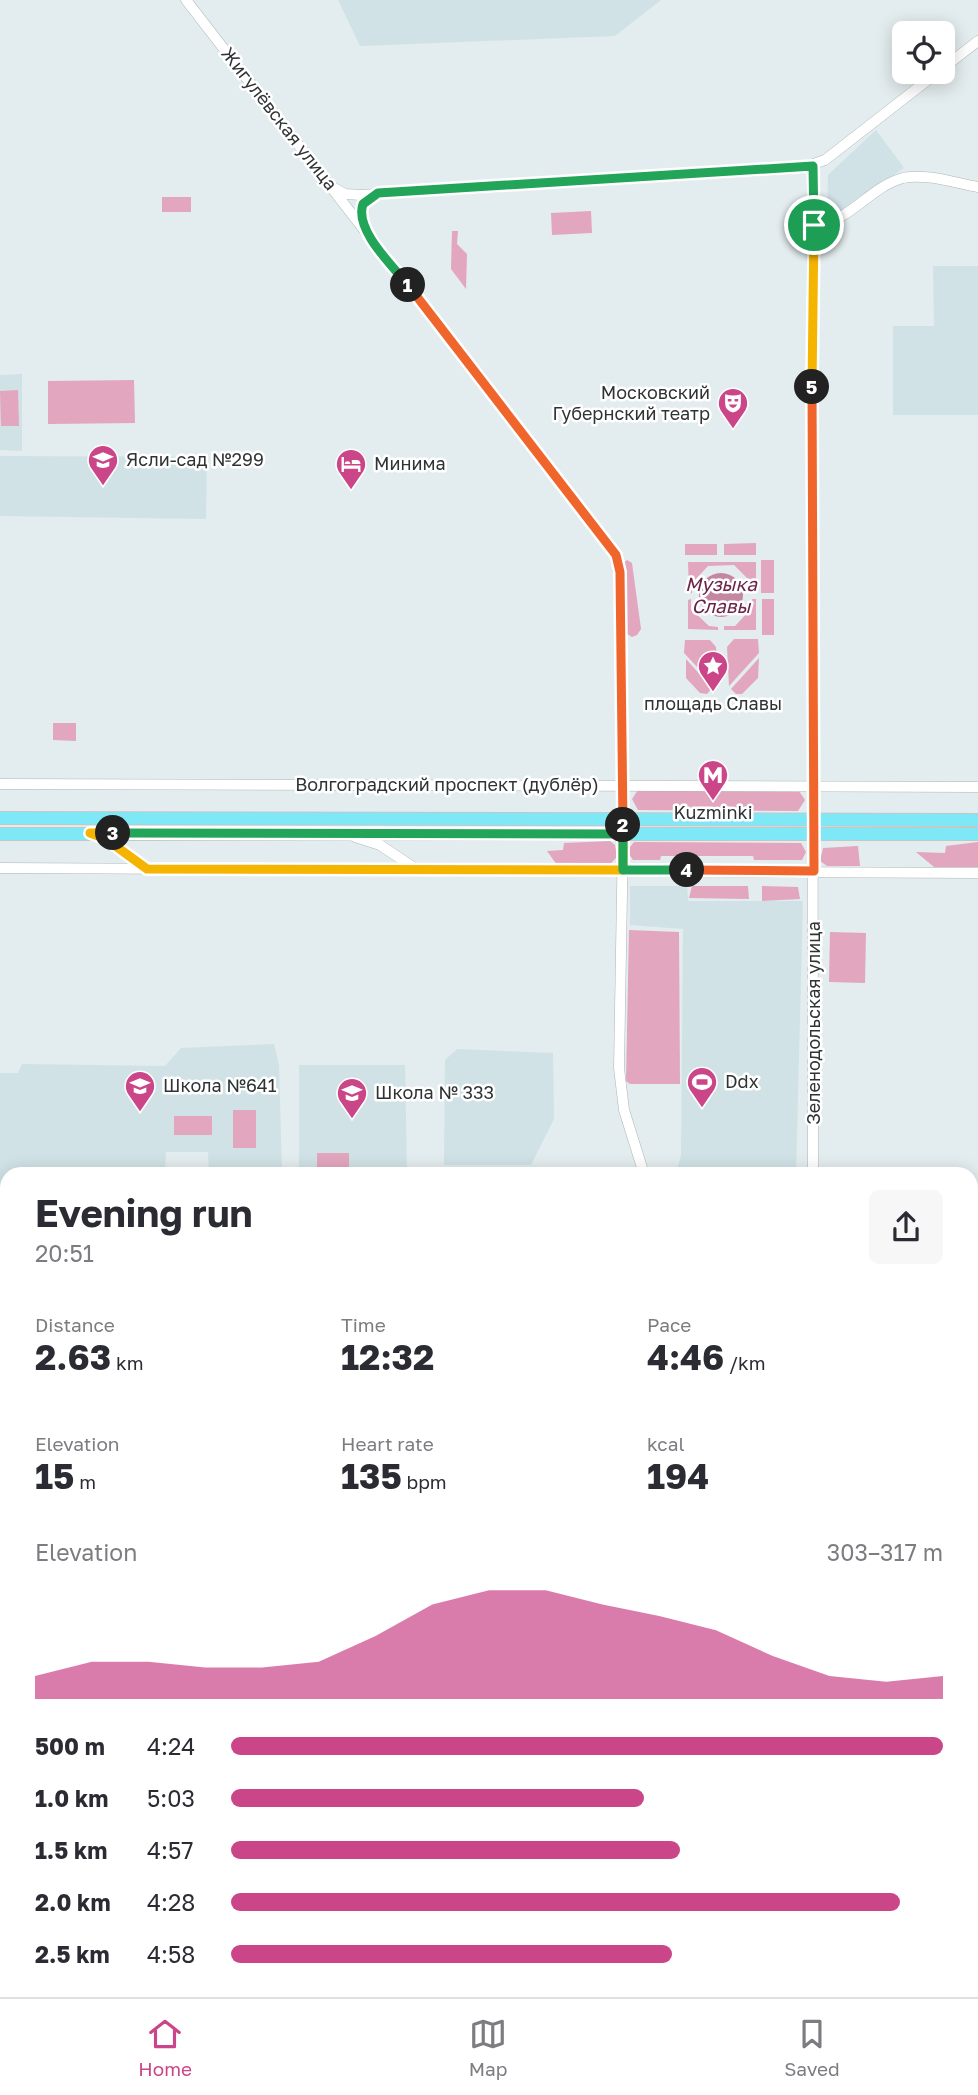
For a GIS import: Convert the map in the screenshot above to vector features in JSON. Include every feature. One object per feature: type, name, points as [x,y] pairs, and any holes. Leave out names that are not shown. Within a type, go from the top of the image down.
[{"type":"main road","points":[[0,818],[623,820],[978,834]]},
{"type":"main road","points":[[0,834],[623,834],[978,820]]},
{"type":"street","name":"Жигулёвская улица","points":[[186,0],[616,555],[620,572],[623,786],[620,1081],[624,1110],[642,1167]]},
{"type":"street","points":[[955,59],[978,41]]},
{"type":"street","points":[[331,186],[345,194],[378,193],[813,166],[923,84]]},
{"type":"street","points":[[813,166],[814,787]]},
{"type":"street","points":[[814,225],[840,220],[901,179],[917,176],[978,187]]},
{"type":"street","points":[[371,237],[360,210],[368,198],[378,193]]},
{"type":"street","name":"Волгоградский проспект (дублёр)","points":[[0,784],[978,787]]},
{"type":"street","name":"Зеленодольская улица","points":[[813,1167],[814,787]]},
{"type":"street","points":[[90,833],[106,839],[147,869]]},
{"type":"street","points":[[345,834],[380,845],[405,864],[422,871]]},
{"type":"street","points":[[0,868],[978,873]]},
{"type":"shaded area","points":[[338,0],[661,0],[615,36],[360,46]]},
{"type":"shaded area","points":[[876,130],[904,168],[827,220],[828,175]]},
{"type":"shaded area","points":[[162,197],[191,197],[191,212],[162,212]]},
{"type":"shaded area","points":[[591,211],[592,233],[552,235],[551,213]]},
{"type":"shaded area","points":[[452,231],[458,231],[457,244],[467,254],[466,289],[451,269]]},
{"type":"shaded area","points":[[933,266],[978,266],[978,415],[893,415],[893,326],[934,326]]},
{"type":"shaded area","points":[[22,374],[22,451],[0,450],[0,375]]},
{"type":"shaded area","points":[[134,380],[135,423],[48,424],[48,381]]},
{"type":"shaded area","points":[[18,390],[19,426],[1,426],[0,391]]},
{"type":"shaded area","name":"Ясли-сад №299","points":[[0,456],[207,457],[206,519],[0,516]]},
{"type":"shaded area","points":[[756,543],[756,555],[724,555],[724,544]]},
{"type":"shaded area","points":[[685,544],[717,544],[717,555],[685,555]]},
{"type":"shaded area","points":[[627,560],[632,563],[641,629],[632,637],[624,632],[623,563]]},
{"type":"shaded area","points":[[761,560],[774,560],[774,593],[761,593]]},
{"type":"shaded area","points":[[688,562],[756,562],[756,593],[751,593],[751,582],[734,565],[708,566],[692,583],[692,593],[689,593]]},
{"type":"shaded area","points":[[691,599],[691,609],[709,626],[718,627],[718,630],[688,629],[688,600]]},
{"type":"shaded area","points":[[752,599],[756,599],[756,630],[724,630],[724,626],[735,626],[752,608]]},
{"type":"shaded area","points":[[762,599],[774,599],[774,635],[762,635]]},
{"type":"shaded area","points":[[734,639],[758,639],[759,653],[729,686],[727,647]]},
{"type":"shaded area","points":[[685,640],[710,640],[716,647],[715,686],[684,653]]},
{"type":"shaded area","points":[[759,658],[758,678],[742,694],[736,694],[731,689]]},
{"type":"shaded area","points":[[686,659],[712,688],[707,694],[700,693],[686,678]]},
{"type":"shaded area","points":[[53,723],[76,723],[76,741],[53,740]]},
{"type":"shaded area","points":[[638,790],[799,791],[805,800],[798,811],[638,810],[632,799]]},
{"type":"shaded area","points":[[610,841],[615,845],[617,857],[609,865],[557,865],[547,851],[563,850],[564,843]]},
{"type":"shaded area","points":[[634,842],[801,843],[806,852],[802,860],[754,860],[753,856],[661,856],[660,860],[633,860],[627,851]]},
{"type":"shaded area","points":[[978,842],[978,867],[934,867],[916,852],[945,853],[946,846]]},
{"type":"shaded area","points":[[858,846],[860,866],[827,866],[820,861],[823,848]]},
{"type":"shaded area","points":[[630,886],[687,886],[688,901],[803,901],[796,1167],[678,1167],[681,1155],[683,929],[630,925]]},
{"type":"shaded area","points":[[692,886],[748,886],[749,899],[689,898]]},
{"type":"shaded area","points":[[762,886],[798,887],[800,899],[762,901]]},
{"type":"shaded area","points":[[629,930],[679,932],[680,1084],[630,1084],[626,1081]]},
{"type":"shaded area","points":[[830,932],[866,933],[865,983],[829,982]]},
{"type":"shaded area","name":"Школа №641","points":[[274,1044],[279,1065],[282,1167],[209,1167],[208,1152],[166,1152],[165,1167],[0,1167],[0,1073],[18,1073],[22,1064],[165,1066],[181,1048]]},
{"type":"shaded area","points":[[457,1049],[553,1053],[554,1119],[531,1165],[444,1165],[445,1060]]},
{"type":"shaded area","name":"Школа № 333","points":[[299,1065],[405,1065],[407,1167],[299,1167]]},
{"type":"shaded area","points":[[233,1110],[256,1110],[256,1148],[233,1148]]},
{"type":"shaded area","points":[[174,1116],[212,1116],[212,1135],[174,1135]]},
{"type":"shaded area","points":[[317,1153],[349,1153],[349,1167],[317,1167]]},
{"type":"water","name":"Музыка Славы","points":[[721,573],[736,580],[743,595],[736,610],[721,617],[706,610],[699,595],[706,580]]},
{"type":"place","name":"Московский Губернский театр","points":[[733,430]]},
{"type":"place","name":"Ясли-сад №299","points":[[103,487]]},
{"type":"place","name":"Минима","points":[[351,491]]},
{"type":"place","name":"площадь Славы","points":[[713,693]]},
{"type":"place","name":"Kuzminki","points":[[713,802]]},
{"type":"place","name":"Ddx","points":[[702,1109]]},
{"type":"place","name":"Школа №641","points":[[140,1113]]},
{"type":"place","name":"Школа № 333","points":[[352,1120]]},
{"type":"route","points":[[814,225],[813,166],[802,169],[378,193],[368,198],[360,210],[363,224],[371,237],[616,555],[620,572],[623,734],[623,834],[623,870],[147,869],[106,839],[90,833],[623,834],[623,870],[814,871],[814,225]]}]
